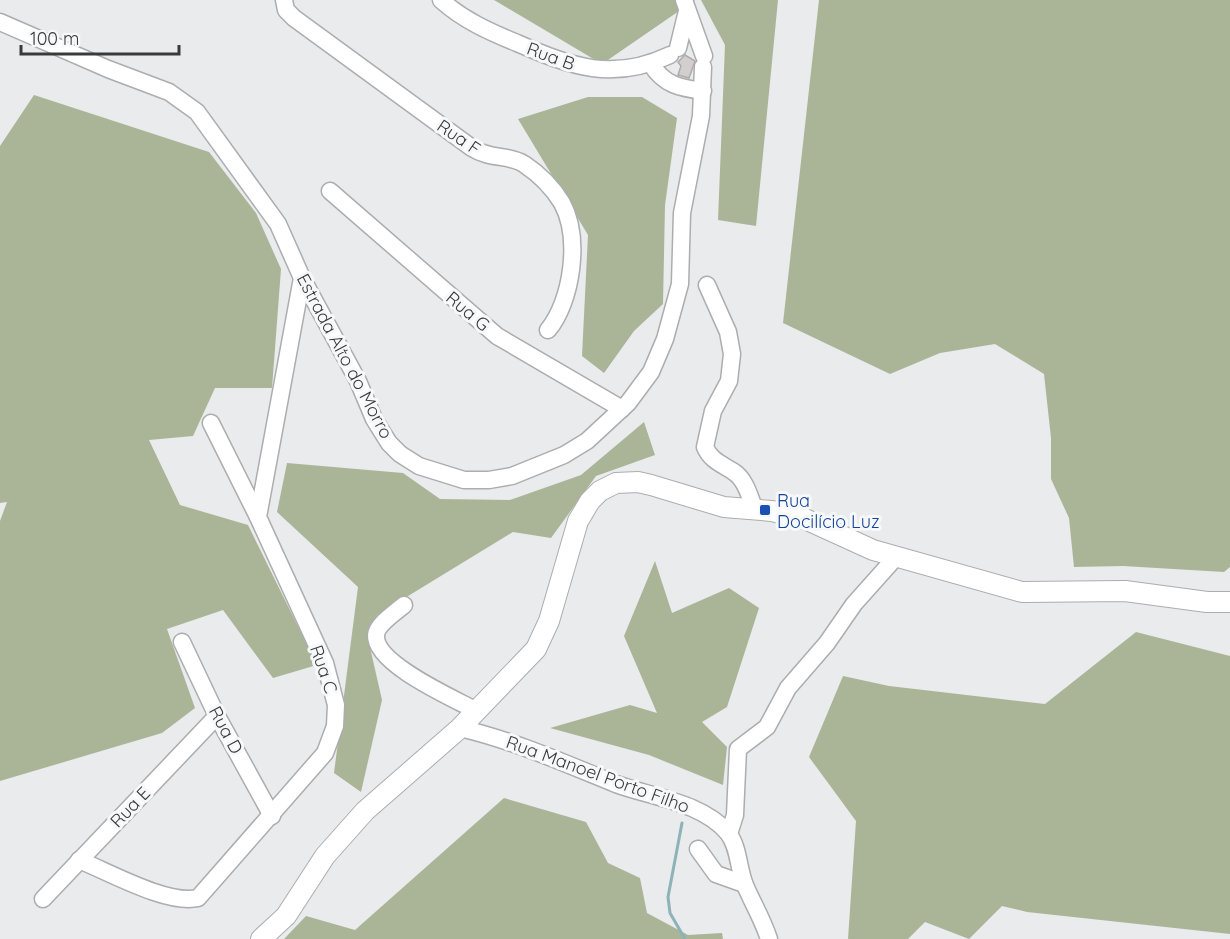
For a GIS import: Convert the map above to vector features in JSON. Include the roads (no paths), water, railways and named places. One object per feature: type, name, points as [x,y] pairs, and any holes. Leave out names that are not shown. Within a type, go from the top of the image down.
[{"type":"main road","points":[[261,939],[286,916],[329,851],[365,811],[460,728],[541,641],[581,515],[600,491],[616,483],[638,482],[724,507],[780,513],[805,519],[862,545],[896,557],[1022,592],[1125,591],[1207,602],[1230,602]]},
{"type":"street","name":"Rua F","points":[[284,0],[286,10],[294,18],[472,148],[493,158],[517,160],[553,190],[563,205],[567,219],[570,266],[565,301],[559,316],[548,330]]},
{"type":"street","name":"Rua B","points":[[441,0],[489,32],[560,62],[589,69],[615,70],[651,64],[674,51],[685,5]]},
{"type":"street","name":"Estrada Alto do Morro","points":[[0,22],[108,69],[169,92],[186,102],[201,118],[278,224],[302,278],[358,381],[374,419],[389,443],[400,454],[430,471],[464,480],[489,480],[528,471],[564,455],[586,441],[622,409],[651,372],[665,339],[680,284],[684,193],[701,116],[703,91],[703,62],[692,19],[685,5]]},
{"type":"street","points":[[651,64],[658,75],[668,83],[703,91]]},
{"type":"street","name":"Rua G","points":[[330,191],[497,336],[622,409]]},
{"type":"street","points":[[258,517],[302,278]]},
{"type":"street","points":[[707,285],[728,332],[732,354],[729,381],[713,411],[705,447],[716,462],[735,472],[742,480],[755,510]]},
{"type":"street","name":"Rua C","points":[[79,860],[169,897],[186,901],[198,898],[325,753],[335,726],[336,705],[325,663],[258,517],[211,423]]},
{"type":"street","points":[[769,939],[756,904],[744,884],[734,843],[729,834],[735,815],[738,748],[767,728],[788,688],[826,643],[854,603],[896,557]]},
{"type":"street","points":[[404,605],[379,627],[376,634],[381,650],[388,659],[416,677],[477,711]]},
{"type":"street","name":"Rua D","points":[[182,642],[217,716],[272,816]]},
{"type":"street","name":"Rua E","points":[[43,899],[217,716]]},
{"type":"street","name":"Rua Manoel Porto Filho","points":[[460,728],[519,744],[616,784],[684,806],[709,817],[729,834]]},
{"type":"street","points":[[698,849],[716,874],[744,884]]},
{"type":"waterway","points":[[682,823],[668,897],[670,913],[685,939]]},
{"type":"place","name":"Rua Docilício Luz","points":[[765,510]]}]
